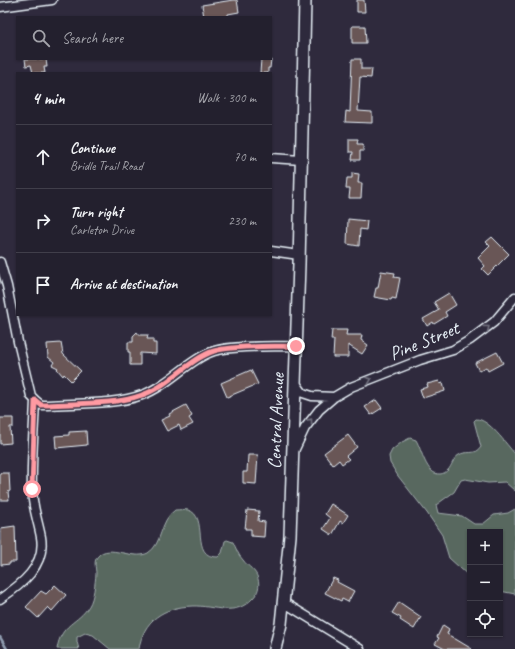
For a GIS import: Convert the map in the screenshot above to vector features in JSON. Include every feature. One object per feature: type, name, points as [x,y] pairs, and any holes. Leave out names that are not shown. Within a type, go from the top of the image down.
[{"type":"main road","name":"Central Avenue","points":[[275,649],[284,602],[290,536],[302,160],[305,0]]},
{"type":"street","points":[[0,7],[52,0]]},
{"type":"street","points":[[272,158],[302,160]]},
{"type":"street","points":[[272,251],[299,255]]},
{"type":"street","points":[[0,262],[7,286],[31,396],[41,405],[118,401],[140,396],[152,391],[202,357],[214,351],[236,348],[296,346]]},
{"type":"street","name":"Pine Street","points":[[293,452],[305,428],[319,410],[334,397],[351,387],[420,360],[453,350],[470,340],[494,322],[515,297]]},
{"type":"street","points":[[295,382],[303,393],[308,395],[318,397],[334,397]]},
{"type":"street","points":[[2,598],[30,574],[38,561],[41,552],[41,537],[32,489],[35,400]]},
{"type":"street","points":[[284,602],[360,649]]},
{"type":"green space","points":[[476,419],[481,420],[492,427],[515,454],[515,491],[505,482],[488,483],[465,479],[461,480],[454,492],[436,505],[438,513],[462,516],[474,524],[483,524],[494,515],[508,513],[515,509],[515,594],[503,592],[503,529],[467,529],[467,574],[449,558],[442,535],[390,463],[389,456],[392,450],[410,438],[416,440],[431,471],[440,474],[444,473],[457,456],[474,452],[479,450],[481,447],[474,421]]},
{"type":"green space","points":[[175,510],[188,510],[194,514],[198,520],[204,551],[209,556],[218,557],[222,553],[225,541],[227,540],[233,542],[240,556],[257,576],[259,587],[255,596],[239,608],[224,609],[192,606],[172,609],[164,612],[156,617],[145,630],[139,649],[110,649],[93,635],[85,633],[77,637],[79,649],[57,649],[62,634],[70,624],[85,612],[91,603],[96,574],[96,558],[103,552],[108,551],[135,555],[148,553],[156,544],[166,520]]},
{"type":"building","points":[[237,0],[239,12],[228,14],[228,16],[204,16],[202,5]]},
{"type":"building","points":[[357,0],[364,0],[365,12],[357,12]]},
{"type":"building","points":[[352,26],[365,26],[366,43],[352,43]]},
{"type":"building","points":[[352,59],[361,59],[361,69],[372,69],[371,78],[360,77],[358,111],[372,112],[372,123],[345,122],[346,111],[350,112]]},
{"type":"building","points":[[25,60],[46,60],[47,67],[44,67],[45,72],[33,72],[31,65],[26,66]]},
{"type":"building","points":[[261,60],[271,60],[268,72],[260,72]]},
{"type":"building","points":[[349,139],[358,139],[357,144],[363,144],[363,151],[360,151],[360,160],[352,160],[353,152],[349,152]]},
{"type":"building","points":[[352,173],[359,174],[358,183],[362,183],[361,198],[349,198],[350,189],[346,189],[347,178],[352,178]]},
{"type":"building","points":[[348,219],[367,221],[366,230],[360,229],[359,246],[347,244]]},
{"type":"building","points":[[492,237],[509,254],[488,275],[482,269],[485,266],[478,258],[490,246],[486,242]]},
{"type":"building","points":[[381,271],[395,273],[394,277],[400,278],[396,299],[392,298],[391,300],[374,297],[376,288],[378,288]]},
{"type":"building","points":[[449,293],[456,305],[445,312],[447,316],[434,324],[433,322],[427,326],[423,319],[439,310],[434,302]]},
{"type":"building","points":[[332,330],[347,330],[346,335],[362,335],[361,340],[368,345],[362,354],[348,345],[348,357],[333,357],[334,340],[331,340]]},
{"type":"building","points":[[137,332],[139,335],[148,335],[147,339],[153,339],[153,343],[156,343],[156,354],[140,353],[140,365],[130,365],[128,342],[133,342],[133,336]]},
{"type":"building","points":[[61,343],[63,354],[81,371],[71,381],[64,374],[63,376],[57,369],[58,368],[52,365],[54,362],[48,357],[47,344]]},
{"type":"building","points":[[497,352],[503,363],[488,371],[486,367],[479,371],[475,363]]},
{"type":"building","points":[[251,370],[258,384],[227,397],[221,383]]},
{"type":"building","points":[[439,381],[440,384],[443,383],[445,391],[423,398],[420,389],[428,387],[427,384]]},
{"type":"building","points":[[376,400],[382,408],[371,415],[365,407]]},
{"type":"building","points":[[186,405],[192,416],[189,418],[193,424],[181,430],[179,425],[167,431],[161,420],[170,416],[169,414]]},
{"type":"building","points":[[0,418],[13,418],[13,427],[10,427],[11,443],[0,444]]},
{"type":"building","points":[[86,431],[87,445],[56,448],[55,436],[69,435],[69,432]]},
{"type":"building","points":[[348,435],[357,447],[346,456],[349,459],[342,464],[339,460],[333,465],[324,453]]},
{"type":"building","points":[[248,455],[258,455],[256,484],[243,483],[243,472],[247,472]]},
{"type":"building","points":[[0,473],[9,473],[9,500],[0,500]]},
{"type":"building","points":[[331,504],[348,515],[343,523],[340,521],[332,535],[323,529],[330,518],[325,514]]},
{"type":"building","points":[[247,510],[259,511],[258,521],[265,522],[264,537],[251,536],[251,529],[245,529]]},
{"type":"building","points":[[15,526],[16,562],[1,565],[1,528]]},
{"type":"building","points":[[333,578],[338,580],[337,582],[354,591],[348,602],[342,599],[341,601],[325,593]]},
{"type":"building","points":[[55,585],[66,595],[52,611],[48,607],[38,618],[26,607],[41,591],[46,594]]},
{"type":"building","points":[[399,602],[421,617],[414,629],[400,620],[401,618],[392,613]]},
{"type":"building","points":[[443,625],[449,629],[447,634],[472,649],[445,649],[435,644],[439,638],[437,637]]},
{"type":"waterway","points":[[0,637],[7,649]]},
{"type":"route","points":[[32,489],[35,400],[41,405],[118,401],[140,396],[152,391],[202,357],[214,351],[236,348],[296,346]]}]
